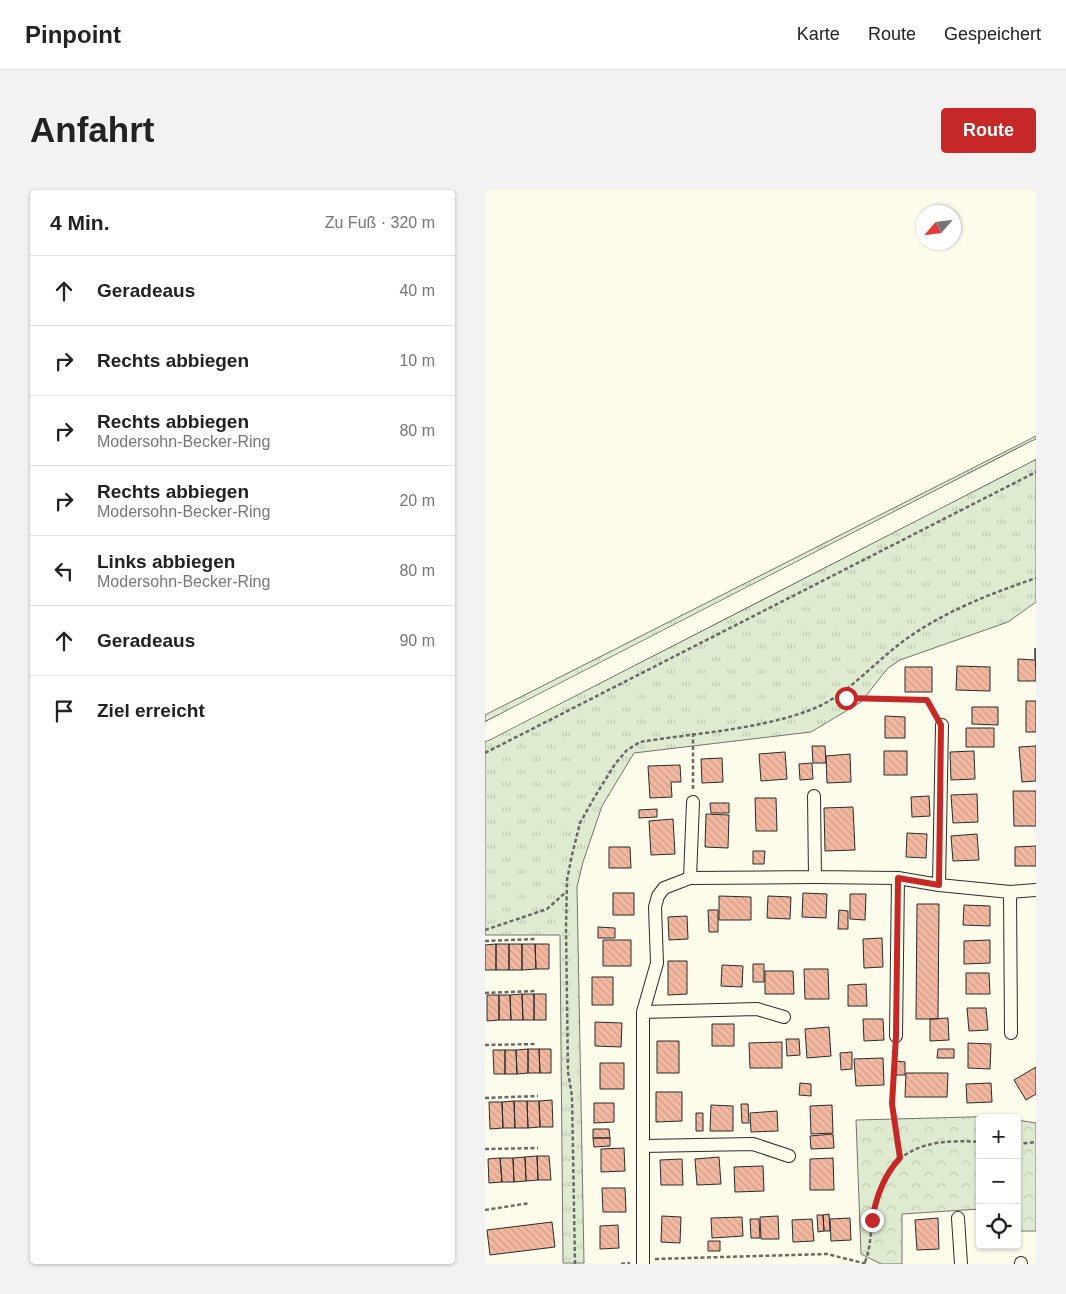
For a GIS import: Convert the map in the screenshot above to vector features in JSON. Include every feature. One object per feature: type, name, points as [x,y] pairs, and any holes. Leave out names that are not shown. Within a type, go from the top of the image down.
[{"type":"main road","points":[[485,732],[1036,449]]},
{"type":"street","points":[[939,885],[941,725]]},
{"type":"street","points":[[814,796],[815,877]]},
{"type":"street","points":[[690,878],[693,802]]},
{"type":"street","points":[[643,1262],[643,1012],[657,963],[655,907],[658,896],[664,888],[690,878],[815,877],[898,878],[939,885],[1011,892],[1036,890]]},
{"type":"street","points":[[896,1036],[898,878]]},
{"type":"street","points":[[1011,892],[1011,1033]]},
{"type":"street","points":[[643,1012],[757,1009],[784,1017]]},
{"type":"street","points":[[643,1146],[753,1144],[789,1156]]},
{"type":"street","points":[[958,1218],[961,1264]]},
{"type":"path","points":[[485,753],[1036,472]]},
{"type":"path","points":[[842,691],[846,698],[927,700],[941,725]]},
{"type":"path","points":[[693,734],[693,802]]},
{"type":"path","points":[[485,930],[547,909],[567,892]]},
{"type":"path","points":[[485,941],[536,939]]},
{"type":"path","points":[[485,993],[537,991]]},
{"type":"path","points":[[896,1036],[892,1104],[900,1158]]},
{"type":"path","points":[[485,1045],[537,1044]]},
{"type":"path","points":[[485,1098],[538,1096]]},
{"type":"path","points":[[643,1262],[827,1254],[865,1264],[871,1241],[875,1206],[891,1168],[900,1158],[925,1144],[943,1141],[976,1142]]},
{"type":"path","points":[[1021,1144],[1036,1142]]},
{"type":"path","points":[[485,1149],[538,1148]]},
{"type":"path","points":[[485,1210],[531,1203]]},
{"type":"green space","points":[[1036,436],[1036,602],[1008,622],[900,660],[888,668],[861,702],[811,732],[634,753],[602,806],[583,862],[577,887],[584,1263],[563,1263],[560,935],[485,935],[485,715]]},
{"type":"green space","points":[[976,1117],[976,1209],[902,1214],[902,1264],[881,1264],[861,1254],[856,1120]]},
{"type":"green space","points":[[1021,1121],[1036,1123],[1036,1231],[1021,1231]]},
{"type":"building","points":[[1035,648],[1036,681],[1018,681],[1018,659],[1035,660]]},
{"type":"building","points":[[957,666],[990,667],[990,691],[956,690]]},
{"type":"building","points":[[905,667],[932,667],[932,692],[905,692]]},
{"type":"building","points":[[1026,701],[1036,701],[1036,732],[1026,732]]},
{"type":"building","points":[[972,707],[998,707],[998,725],[972,724]]},
{"type":"building","points":[[885,716],[905,717],[905,738],[885,738]]},
{"type":"building","points":[[966,728],[994,728],[994,747],[966,747]]},
{"type":"building","points":[[812,746],[825,746],[826,763],[813,763]]},
{"type":"building","points":[[1036,746],[1036,781],[1022,782],[1019,747]]},
{"type":"building","points":[[884,751],[907,751],[907,775],[884,775]]},
{"type":"building","points":[[974,751],[975,779],[951,780],[950,752]]},
{"type":"building","points":[[785,752],[787,779],[761,781],[759,754]]},
{"type":"building","points":[[850,754],[851,782],[827,783],[826,756]]},
{"type":"building","points":[[722,758],[723,782],[702,783],[701,759]]},
{"type":"building","points":[[812,763],[813,779],[800,780],[799,764]]},
{"type":"building","points":[[680,765],[681,782],[671,782],[672,797],[650,798],[648,766]]},
{"type":"building","points":[[1013,791],[1036,791],[1036,826],[1014,826]]},
{"type":"building","points":[[977,794],[978,822],[953,823],[951,795]]},
{"type":"building","points":[[929,796],[930,816],[912,817],[911,797]]},
{"type":"building","points":[[755,798],[776,798],[777,831],[756,831]]},
{"type":"building","points":[[710,803],[729,803],[729,813],[711,813]]},
{"type":"building","points":[[853,807],[855,850],[825,851],[824,808]]},
{"type":"building","points":[[657,809],[657,817],[639,818],[639,810]]},
{"type":"building","points":[[706,814],[729,815],[728,848],[705,847]]},
{"type":"building","points":[[673,819],[675,854],[651,855],[649,821]]},
{"type":"building","points":[[907,833],[927,834],[926,858],[906,857]]},
{"type":"building","points":[[977,834],[979,860],[953,861],[951,836]]},
{"type":"building","points":[[1036,846],[1036,866],[1015,866],[1015,847]]},
{"type":"building","points":[[609,847],[630,847],[631,868],[609,868]]},
{"type":"building","points":[[753,851],[765,851],[764,864],[753,864]]},
{"type":"building","points":[[613,893],[634,893],[634,915],[613,915]]},
{"type":"building","points":[[803,893],[827,894],[826,918],[802,917]]},
{"type":"building","points":[[850,894],[866,894],[865,920],[850,919]]},
{"type":"building","points":[[719,896],[751,897],[751,920],[719,920]]},
{"type":"building","points":[[768,896],[791,897],[790,919],[767,918]]},
{"type":"building","points":[[917,904],[939,904],[938,1019],[916,1019]]},
{"type":"building","points":[[964,905],[990,906],[990,926],[963,925]]},
{"type":"building","points":[[708,910],[718,910],[718,932],[709,932]]},
{"type":"building","points":[[839,910],[848,911],[848,929],[838,929]]},
{"type":"building","points":[[687,916],[688,939],[669,940],[668,917]]},
{"type":"building","points":[[598,927],[615,928],[615,938],[598,938]]},
{"type":"building","points":[[882,938],[883,967],[864,968],[863,939]]},
{"type":"building","points":[[603,940],[631,940],[631,966],[603,966]]},
{"type":"building","points":[[990,940],[990,963],[964,964],[964,941]]},
{"type":"building","points":[[496,944],[496,970],[485,970],[485,945]]},
{"type":"building","points":[[496,944],[509,944],[509,970],[496,970]]},
{"type":"building","points":[[509,944],[522,944],[522,970],[509,970]]},
{"type":"building","points":[[522,944],[535,944],[536,969],[522,970]]},
{"type":"building","points":[[535,944],[549,944],[549,969],[536,969]]},
{"type":"building","points":[[668,961],[687,961],[687,994],[668,995]]},
{"type":"building","points":[[753,964],[764,964],[764,982],[753,982]]},
{"type":"building","points":[[722,965],[743,966],[742,987],[721,986]]},
{"type":"building","points":[[804,969],[828,969],[829,999],[805,999]]},
{"type":"building","points":[[765,971],[793,971],[794,994],[765,994]]},
{"type":"building","points":[[966,973],[989,973],[990,994],[966,994]]},
{"type":"building","points":[[592,977],[613,977],[613,1005],[592,1005]]},
{"type":"building","points":[[866,984],[867,1006],[848,1006],[848,985]]},
{"type":"building","points":[[522,994],[523,1020],[511,1020],[510,995]]},
{"type":"building","points":[[522,994],[534,994],[534,1020],[523,1020]]},
{"type":"building","points":[[534,994],[546,994],[546,1020],[534,1020]]},
{"type":"building","points":[[487,995],[499,995],[499,1020],[487,1021]]},
{"type":"building","points":[[499,995],[510,995],[511,1020],[499,1020]]},
{"type":"building","points":[[967,1008],[986,1008],[988,1030],[969,1031]]},
{"type":"building","points":[[948,1018],[949,1040],[930,1041],[930,1019]]},
{"type":"building","points":[[863,1019],[883,1019],[884,1040],[864,1041]]},
{"type":"building","points":[[595,1022],[622,1023],[621,1047],[595,1046]]},
{"type":"building","points":[[712,1024],[734,1024],[734,1046],[712,1046]]},
{"type":"building","points":[[829,1027],[831,1056],[807,1058],[805,1029]]},
{"type":"building","points":[[786,1039],[799,1039],[800,1055],[787,1056]]},
{"type":"building","points":[[657,1041],[679,1041],[679,1073],[657,1073]]},
{"type":"building","points":[[782,1042],[782,1068],[750,1068],[749,1043]]},
{"type":"building","points":[[968,1043],[991,1044],[990,1069],[968,1068]]},
{"type":"building","points":[[528,1049],[528,1073],[517,1074],[516,1050]]},
{"type":"building","points":[[528,1049],[539,1049],[540,1073],[528,1073]]},
{"type":"building","points":[[539,1049],[551,1049],[551,1073],[540,1073]]},
{"type":"building","points":[[938,1049],[954,1049],[954,1058],[937,1058]]},
{"type":"building","points":[[493,1050],[505,1050],[505,1074],[494,1074]]},
{"type":"building","points":[[505,1050],[516,1050],[517,1074],[505,1074]]},
{"type":"building","points":[[852,1052],[852,1069],[841,1070],[840,1053]]},
{"type":"building","points":[[883,1058],[884,1085],[856,1086],[854,1059]]},
{"type":"building","points":[[896,1061],[905,1062],[905,1075],[896,1075]]},
{"type":"building","points":[[600,1063],[624,1063],[624,1089],[600,1089]]},
{"type":"building","points":[[1036,1067],[1036,1094],[1026,1100],[1014,1080]]},
{"type":"building","points":[[906,1073],[948,1073],[947,1097],[905,1097]]},
{"type":"building","points":[[800,1083],[811,1084],[811,1096],[799,1095]]},
{"type":"building","points":[[991,1083],[992,1102],[967,1103],[966,1084]]},
{"type":"building","points":[[656,1092],[682,1092],[682,1121],[656,1122]]},
{"type":"building","points":[[552,1100],[553,1127],[540,1127],[539,1101]]},
{"type":"building","points":[[514,1101],[515,1128],[503,1128],[502,1102]]},
{"type":"building","points":[[514,1101],[527,1101],[528,1128],[515,1128]]},
{"type":"building","points":[[527,1101],[539,1101],[540,1127],[528,1128]]},
{"type":"building","points":[[489,1102],[502,1102],[503,1128],[490,1129]]},
{"type":"building","points":[[594,1103],[614,1103],[614,1122],[594,1123]]},
{"type":"building","points":[[741,1104],[748,1104],[749,1123],[742,1123]]},
{"type":"building","points":[[711,1105],[733,1106],[733,1131],[710,1131]]},
{"type":"building","points":[[832,1105],[833,1133],[811,1134],[810,1106]]},
{"type":"building","points":[[777,1111],[778,1131],[751,1132],[750,1113]]},
{"type":"building","points":[[696,1113],[703,1113],[703,1131],[696,1131]]},
{"type":"building","points":[[593,1129],[609,1129],[610,1138],[593,1138]]},
{"type":"building","points":[[833,1134],[834,1148],[811,1149],[810,1136]]},
{"type":"building","points":[[593,1138],[610,1138],[610,1146],[594,1147]]},
{"type":"building","points":[[624,1148],[625,1171],[601,1172],[601,1149]]},
{"type":"building","points":[[537,1156],[549,1156],[551,1180],[538,1180]]},
{"type":"building","points":[[537,1156],[538,1180],[526,1181],[525,1157]]},
{"type":"building","points":[[525,1157],[526,1181],[514,1182],[513,1158]]},
{"type":"building","points":[[719,1157],[721,1184],[697,1185],[695,1159]]},
{"type":"building","points":[[500,1158],[502,1182],[489,1183],[488,1159]]},
{"type":"building","points":[[500,1158],[513,1158],[514,1182],[502,1182]]},
{"type":"building","points":[[833,1158],[834,1190],[810,1190],[810,1159]]},
{"type":"building","points":[[682,1159],[683,1185],[661,1185],[660,1160]]},
{"type":"building","points":[[763,1166],[764,1191],[735,1192],[734,1167]]},
{"type":"building","points":[[602,1188],[625,1188],[626,1212],[603,1212]]},
{"type":"building","points":[[829,1214],[830,1231],[824,1231],[823,1215]]},
{"type":"building","points":[[817,1215],[823,1215],[824,1231],[818,1232]]},
{"type":"building","points":[[662,1216],[681,1217],[680,1243],[661,1242]]},
{"type":"building","points":[[778,1216],[779,1239],[761,1239],[760,1217]]},
{"type":"building","points":[[742,1217],[743,1236],[712,1238],[711,1218]]},
{"type":"building","points":[[850,1218],[851,1240],[831,1241],[830,1219]]},
{"type":"building","points":[[938,1218],[939,1249],[917,1250],[915,1220]]},
{"type":"building","points":[[750,1219],[759,1219],[760,1238],[751,1238]]},
{"type":"building","points":[[812,1219],[814,1241],[793,1242],[792,1220]]},
{"type":"building","points":[[552,1222],[555,1247],[490,1255],[487,1230]]},
{"type":"building","points":[[618,1225],[619,1248],[600,1249],[600,1226]]},
{"type":"building","points":[[708,1241],[720,1241],[720,1251],[708,1251]]},
{"type":"route","points":[[846,698],[927,700],[941,725],[939,885],[898,878],[896,1036],[892,1104],[900,1158],[891,1168],[883,1182],[872,1220]]}]
